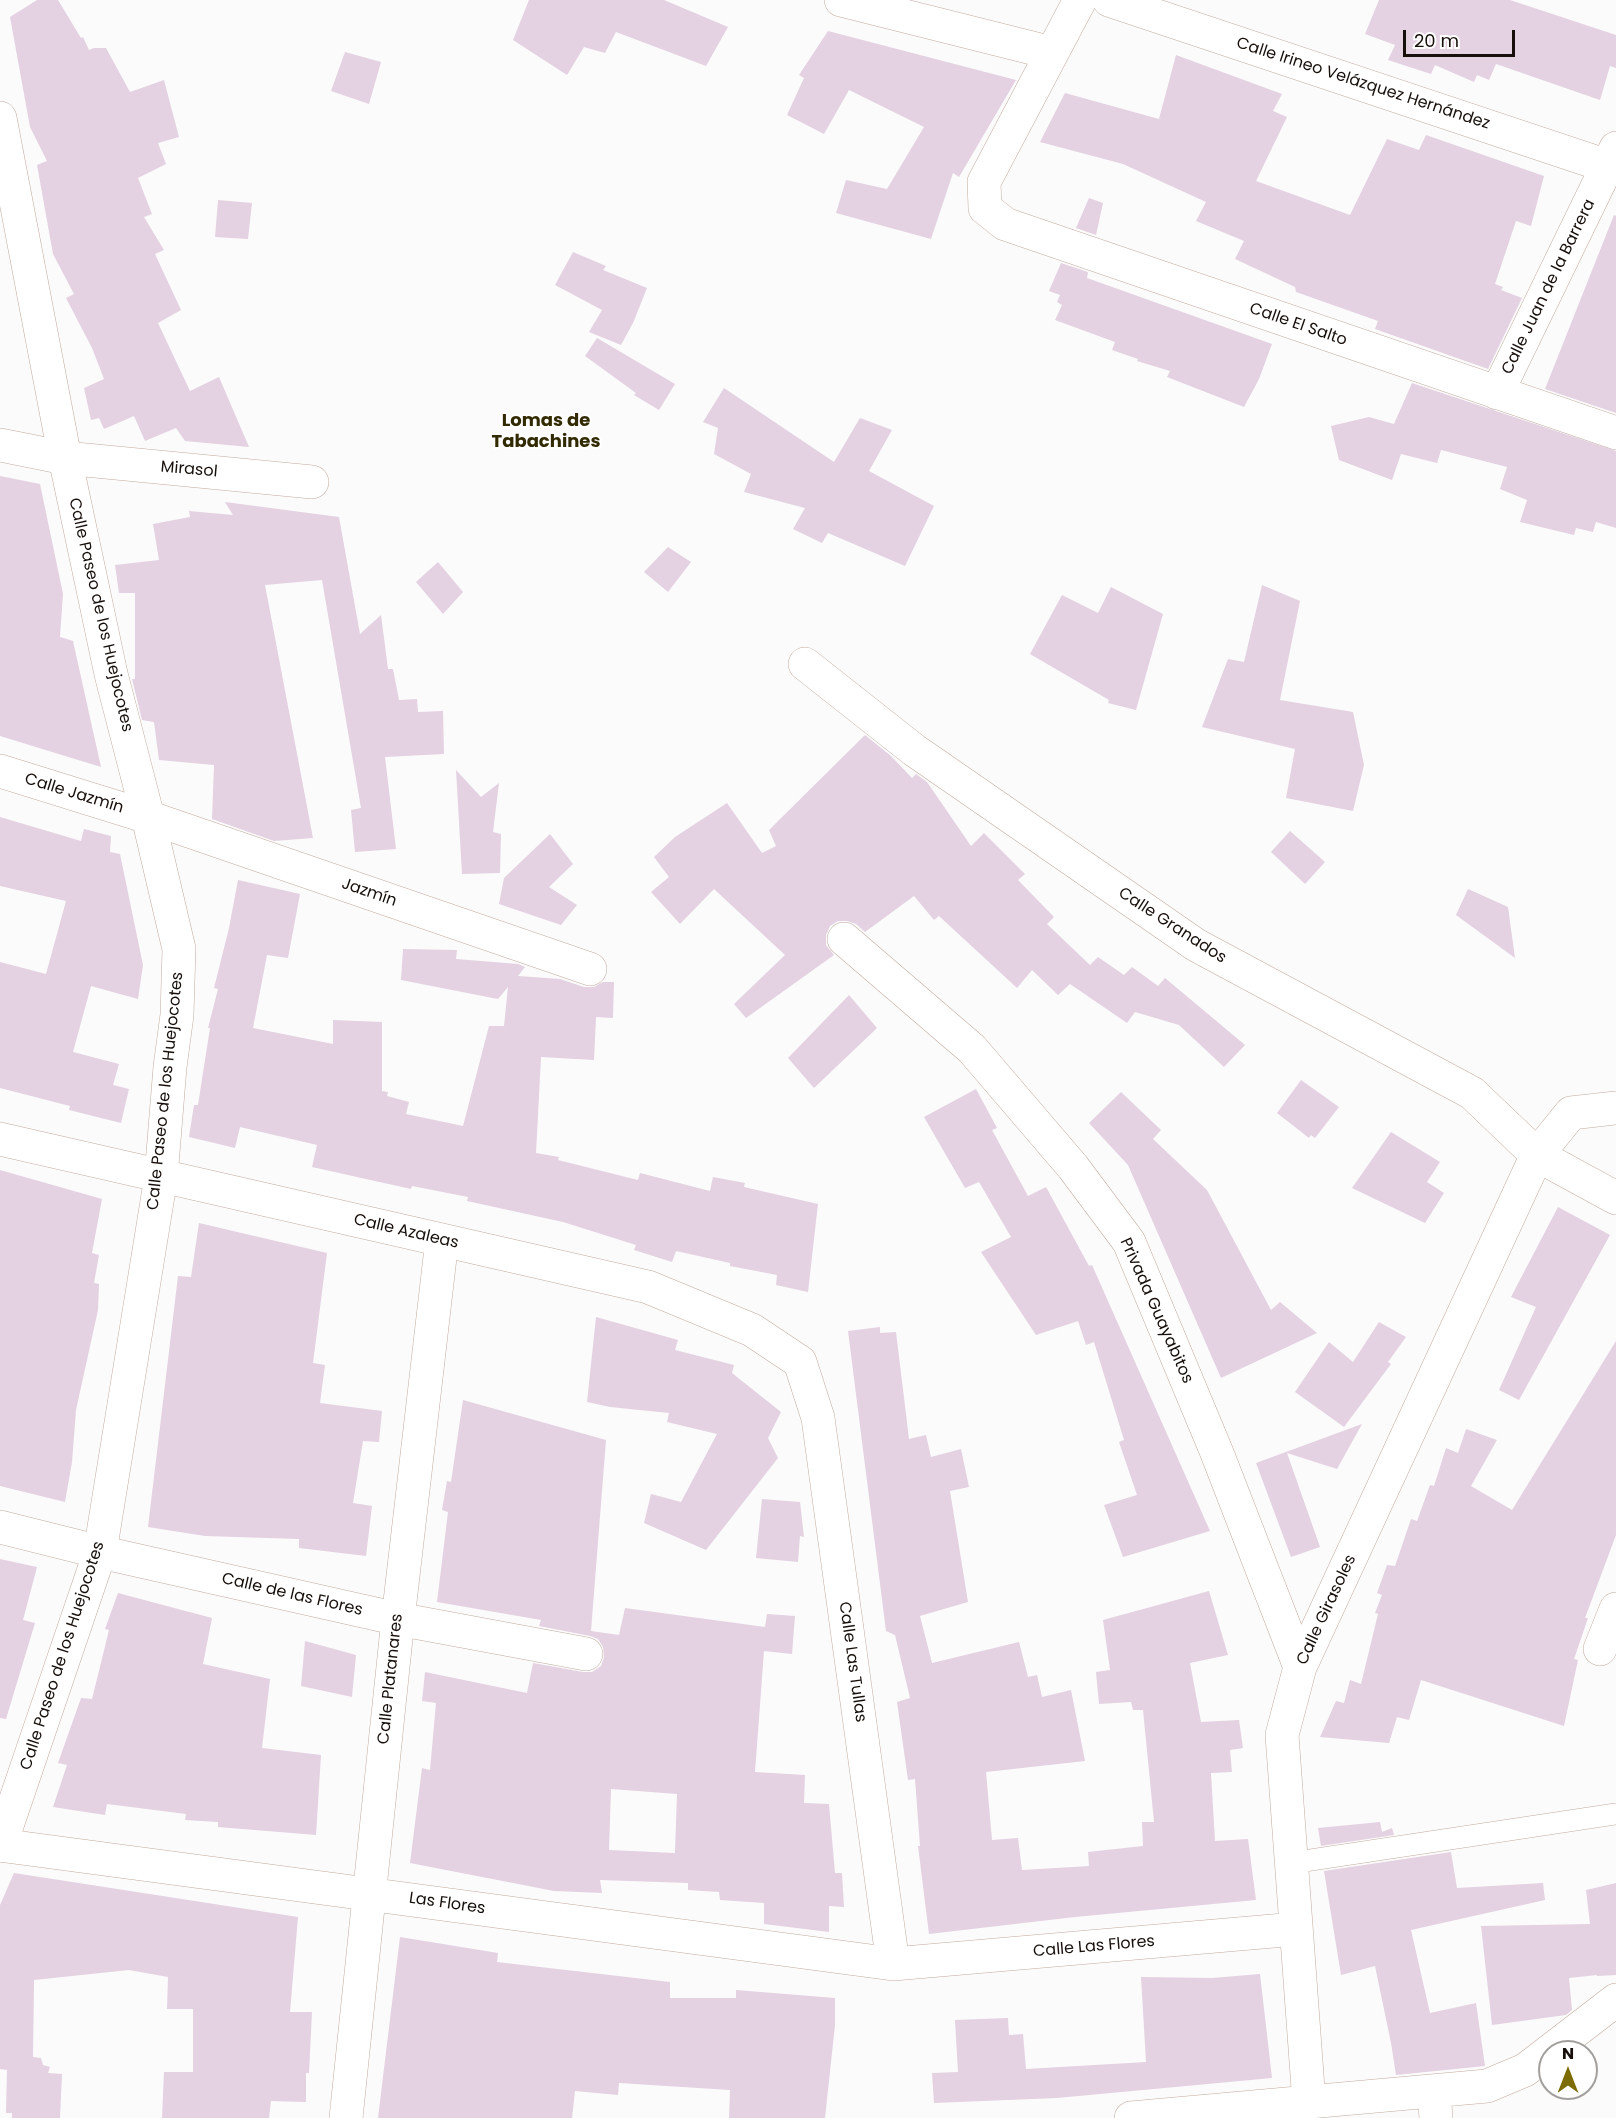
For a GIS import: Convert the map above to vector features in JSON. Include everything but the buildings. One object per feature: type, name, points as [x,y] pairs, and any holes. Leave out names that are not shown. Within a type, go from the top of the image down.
[{"type":"street","points":[[842,0],[1052,53],[1080,0]]},
{"type":"street","name":"Calle Irineo Velázquez Hernández","points":[[1109,0],[1613,161]]},
{"type":"street","name":"Calle El Salto","points":[[1052,53],[984,182],[985,208],[1005,224],[1616,433]]},
{"type":"street","name":"Calle Paseo de los Huejocotes","points":[[0,118],[65,458],[111,674],[179,949],[177,1015],[170,1067],[161,1177],[100,1552],[0,1845]]},
{"type":"street","name":"Calle Juan de la Barrera","points":[[1497,393],[1613,161]]},
{"type":"street","name":"Mirasol","points":[[0,445],[65,458],[312,482]]},
{"type":"street","name":"Calle Granados","points":[[805,664],[914,750],[1196,945],[1472,1094],[1537,1155],[1616,1198]]},
{"type":"street","name":"Calle Jazmín","points":[[0,771],[148,817]]},
{"type":"street","name":"Jazmín","points":[[148,817],[590,969]]},
{"type":"street","name":"Privada Guayabitos","points":[[844,939],[972,1049],[1073,1167],[1129,1242],[1217,1454],[1300,1666]]},
{"type":"street","name":"Calle Girasoles","points":[[1309,2102],[1282,1735],[1300,1666],[1537,1155],[1571,1113],[1616,1108]]},
{"type":"street","name":"Calle Azaleas","points":[[0,1138],[161,1177],[648,1287],[752,1330],[800,1362]]},
{"type":"street","name":"Calle Platanares","points":[[345,2118],[398,1619],[442,1240]]},
{"type":"street","name":"Calle Las Tullas","points":[[800,1362],[818,1418],[893,1964]]},
{"type":"street","name":"Calle de las Flores","points":[[0,1527],[100,1552],[398,1619],[586,1654]]},
{"type":"street","points":[[1600,1649],[1616,1609]]},
{"type":"street","name":"Las Flores","points":[[0,1845],[893,1964]]},
{"type":"street","name":"Calle Las Flores","points":[[893,1964],[1296,1929]]},
{"type":"street","points":[[1131,2118],[1309,2102],[1435,2104],[1525,2070],[1616,2000]]},
{"type":"lane","points":[[1291,1863],[1616,1814]]},
{"type":"district","name":"Lomas de Tabachines","points":[[546,431]]}]
